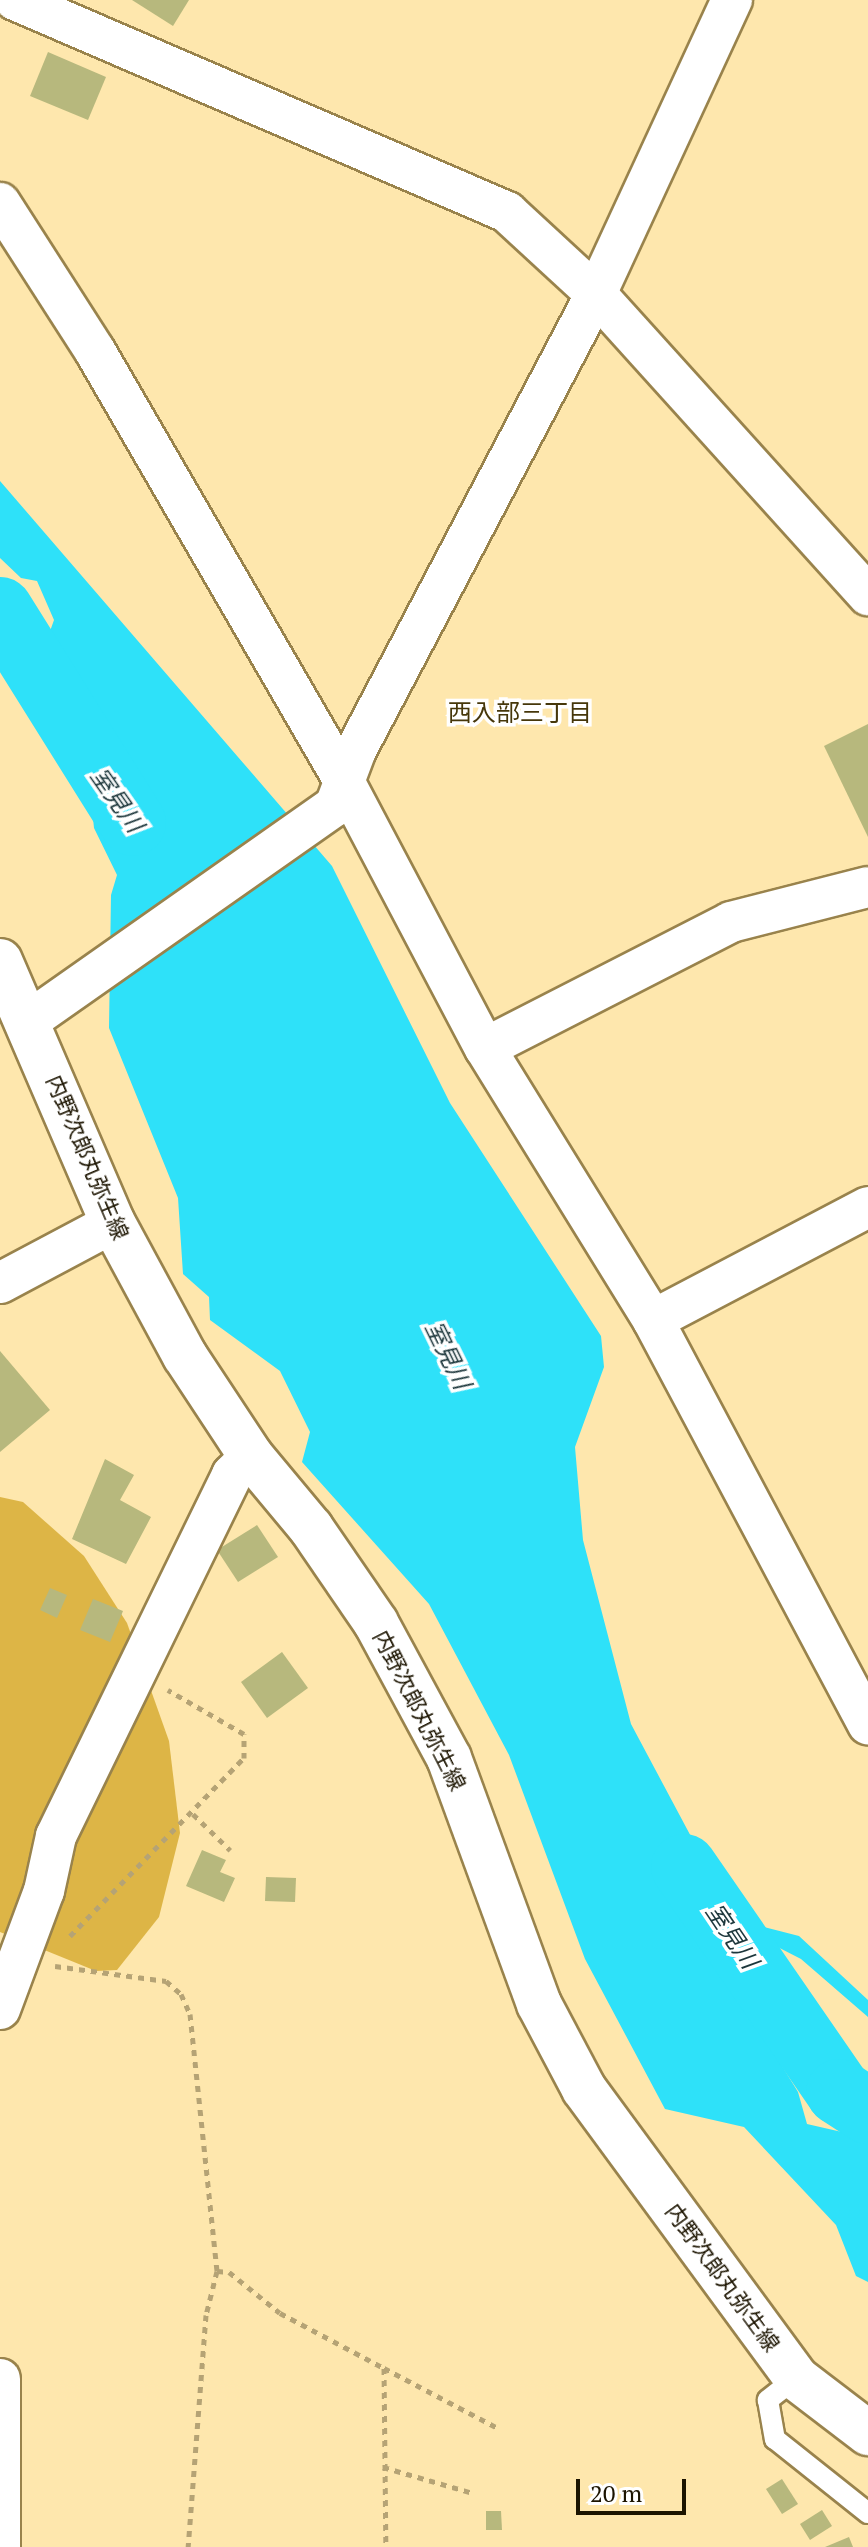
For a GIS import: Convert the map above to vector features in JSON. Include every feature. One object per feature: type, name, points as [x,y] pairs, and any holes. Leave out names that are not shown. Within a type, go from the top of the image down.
[{"type":"main road","name":"内野次郎丸弥生線","points":[[0,961],[40,1012],[113,1223],[185,1356],[251,1456],[311,1528],[376,1623],[449,1758],[539,2004],[584,2089],[796,2378],[868,2433]]},
{"type":"street","points":[[15,0],[507,212],[596,294],[868,595]]},
{"type":"street","points":[[40,1012],[340,793],[596,294],[732,0]]},
{"type":"street","points":[[0,203],[95,351],[485,1048],[653,1320],[868,1724]]},
{"type":"street","points":[[485,1048],[731,922],[868,887]]},
{"type":"street","points":[[653,1320],[868,1207]]},
{"type":"street","points":[[8,1268],[113,1223]]},
{"type":"street","points":[[0,2009],[44,1891],[56,1836],[232,1475],[251,1456]]},
{"type":"street","points":[[0,2379],[0,2547]]},
{"type":"lane","points":[[796,2378],[768,2400],[775,2439],[868,2513]]},
{"type":"path","points":[[64,1943],[193,1814],[244,1758],[244,1734],[135,1673]]},
{"type":"path","points":[[193,1814],[230,1850]]},
{"type":"path","points":[[54,1954],[44,1964],[166,1981],[181,1994],[190,2014],[217,2271],[206,2315],[188,2547]]},
{"type":"path","points":[[217,2271],[229,2272],[280,2313],[496,2427]]},
{"type":"path","points":[[384,2368],[386,2547]]},
{"type":"path","points":[[383,2467],[473,2493]]},
{"type":"shaded area","points":[[0,1497],[23,1502],[84,1556],[127,1623],[169,1741],[180,1833],[159,1917],[117,1970],[96,1971],[0,1932]]},
{"type":"water","points":[[0,481],[332,866],[450,1103],[601,1336],[604,1367],[575,1447],[583,1540],[631,1724],[711,1874],[760,1926],[799,1936],[868,2000],[868,2017],[801,1959],[750,1933],[724,1952],[745,2006],[798,2092],[807,2124],[868,2138],[868,2282],[856,2276],[836,2225],[744,2127],[665,2109],[585,1959],[509,1755],[429,1604],[302,1462],[310,1432],[280,1371],[210,1320],[209,1297],[183,1274],[178,1198],[109,1028],[111,895],[117,875],[94,828],[81,702],[69,694],[49,634],[54,620],[37,581],[21,578],[0,558]]},
{"type":"building","points":[[132,0],[189,0],[173,26]]},
{"type":"building","points":[[48,52],[106,77],[88,120],[30,96]]},
{"type":"building","points":[[868,724],[868,837],[824,746]]},
{"type":"building","points":[[0,1351],[50,1410],[0,1452]]},
{"type":"building","points":[[105,1459],[134,1475],[120,1500],[151,1517],[126,1564],[72,1539]]},
{"type":"building","points":[[257,1525],[278,1557],[238,1582],[217,1550]]},
{"type":"building","points":[[50,1588],[67,1595],[57,1618],[40,1610]]},
{"type":"building","points":[[93,1599],[123,1611],[110,1642],[80,1630]]},
{"type":"building","points":[[282,1652],[308,1688],[267,1718],[241,1682]]},
{"type":"building","points":[[202,1850],[226,1860],[220,1872],[235,1878],[224,1902],[186,1886]]},
{"type":"building","points":[[266,1877],[296,1878],[295,1902],[265,1901]]},
{"type":"building","points":[[782,2479],[798,2504],[782,2514],[766,2489]]},
{"type":"building","points":[[822,2510],[832,2526],[810,2540],[800,2524]]},
{"type":"building","points":[[486,2511],[501,2511],[502,2530],[486,2530]]},
{"type":"building","points":[[849,2537],[853,2547],[825,2547]]},
{"type":"waterway","name":"室見川","points":[[0,610],[133,823]]},
{"type":"waterway","name":"室見川","points":[[684,1867],[839,2092],[868,2111]]},
{"type":"district","name":"西入部三丁目","points":[[520,713]]}]
